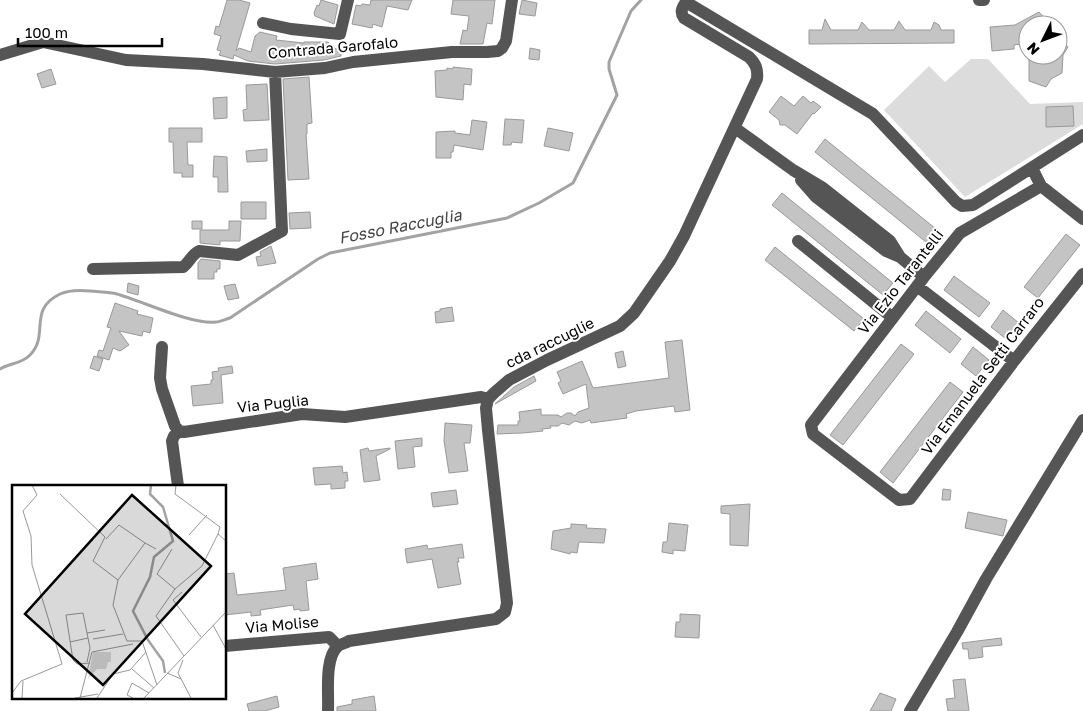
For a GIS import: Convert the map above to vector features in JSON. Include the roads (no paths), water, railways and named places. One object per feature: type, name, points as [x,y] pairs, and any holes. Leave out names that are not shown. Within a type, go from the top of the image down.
[{"type":"street","name":"Contrada Garofalo","points":[[263,23],[291,29],[340,34],[348,0]]},
{"type":"street","name":"Contrada Garofalo","points":[[0,55],[43,42],[126,60],[203,64],[275,72],[426,55],[498,51],[506,41],[512,0]]},
{"type":"street","points":[[979,0],[984,0]]},
{"type":"street","points":[[686,1],[874,114],[956,202],[962,206],[973,205],[1083,135]]},
{"type":"street","name":"cda raccuglie","points":[[488,399],[509,380],[546,360],[620,326],[634,313],[684,236],[757,79],[758,71],[749,57],[684,18],[681,10],[686,1]]},
{"type":"street","points":[[93,269],[183,267],[189,263],[194,253],[198,251],[238,255],[282,231],[275,72]]},
{"type":"street","points":[[735,128],[793,170],[816,197],[886,251],[900,257],[921,281],[1014,361]]},
{"type":"street","points":[[1032,168],[1041,186],[1083,219]]},
{"type":"street","name":"Via Ezio Tarantelli","points":[[910,499],[900,500],[813,434],[811,425],[960,233],[1041,186]]},
{"type":"street","points":[[798,241],[893,318]]},
{"type":"street","name":"Via Emanuela Setti Carraro","points":[[910,499],[1014,361],[1083,274]]},
{"type":"street","points":[[162,347],[160,378],[162,389],[175,426],[179,431],[172,441],[178,485]]},
{"type":"street","name":"Via Puglia","points":[[179,431],[184,432],[302,414],[344,417],[482,397],[488,399]]},
{"type":"street","points":[[328,711],[329,666],[332,655],[338,646],[349,641],[496,619],[504,612],[507,603],[488,430],[486,408],[488,399]]},
{"type":"street","points":[[910,711],[986,579],[1083,420]]},
{"type":"street","name":"Via Molise","points":[[226,646],[329,637],[338,646]]},
{"type":"waterway","name":"Fosso Raccuglia","points":[[0,369],[23,360],[30,355],[36,347],[44,307],[50,300],[60,294],[83,290],[114,293],[194,320],[218,322],[230,318],[318,259],[330,253],[507,218],[539,203],[573,183],[617,95],[609,69],[609,62],[631,11],[641,0]]}]
